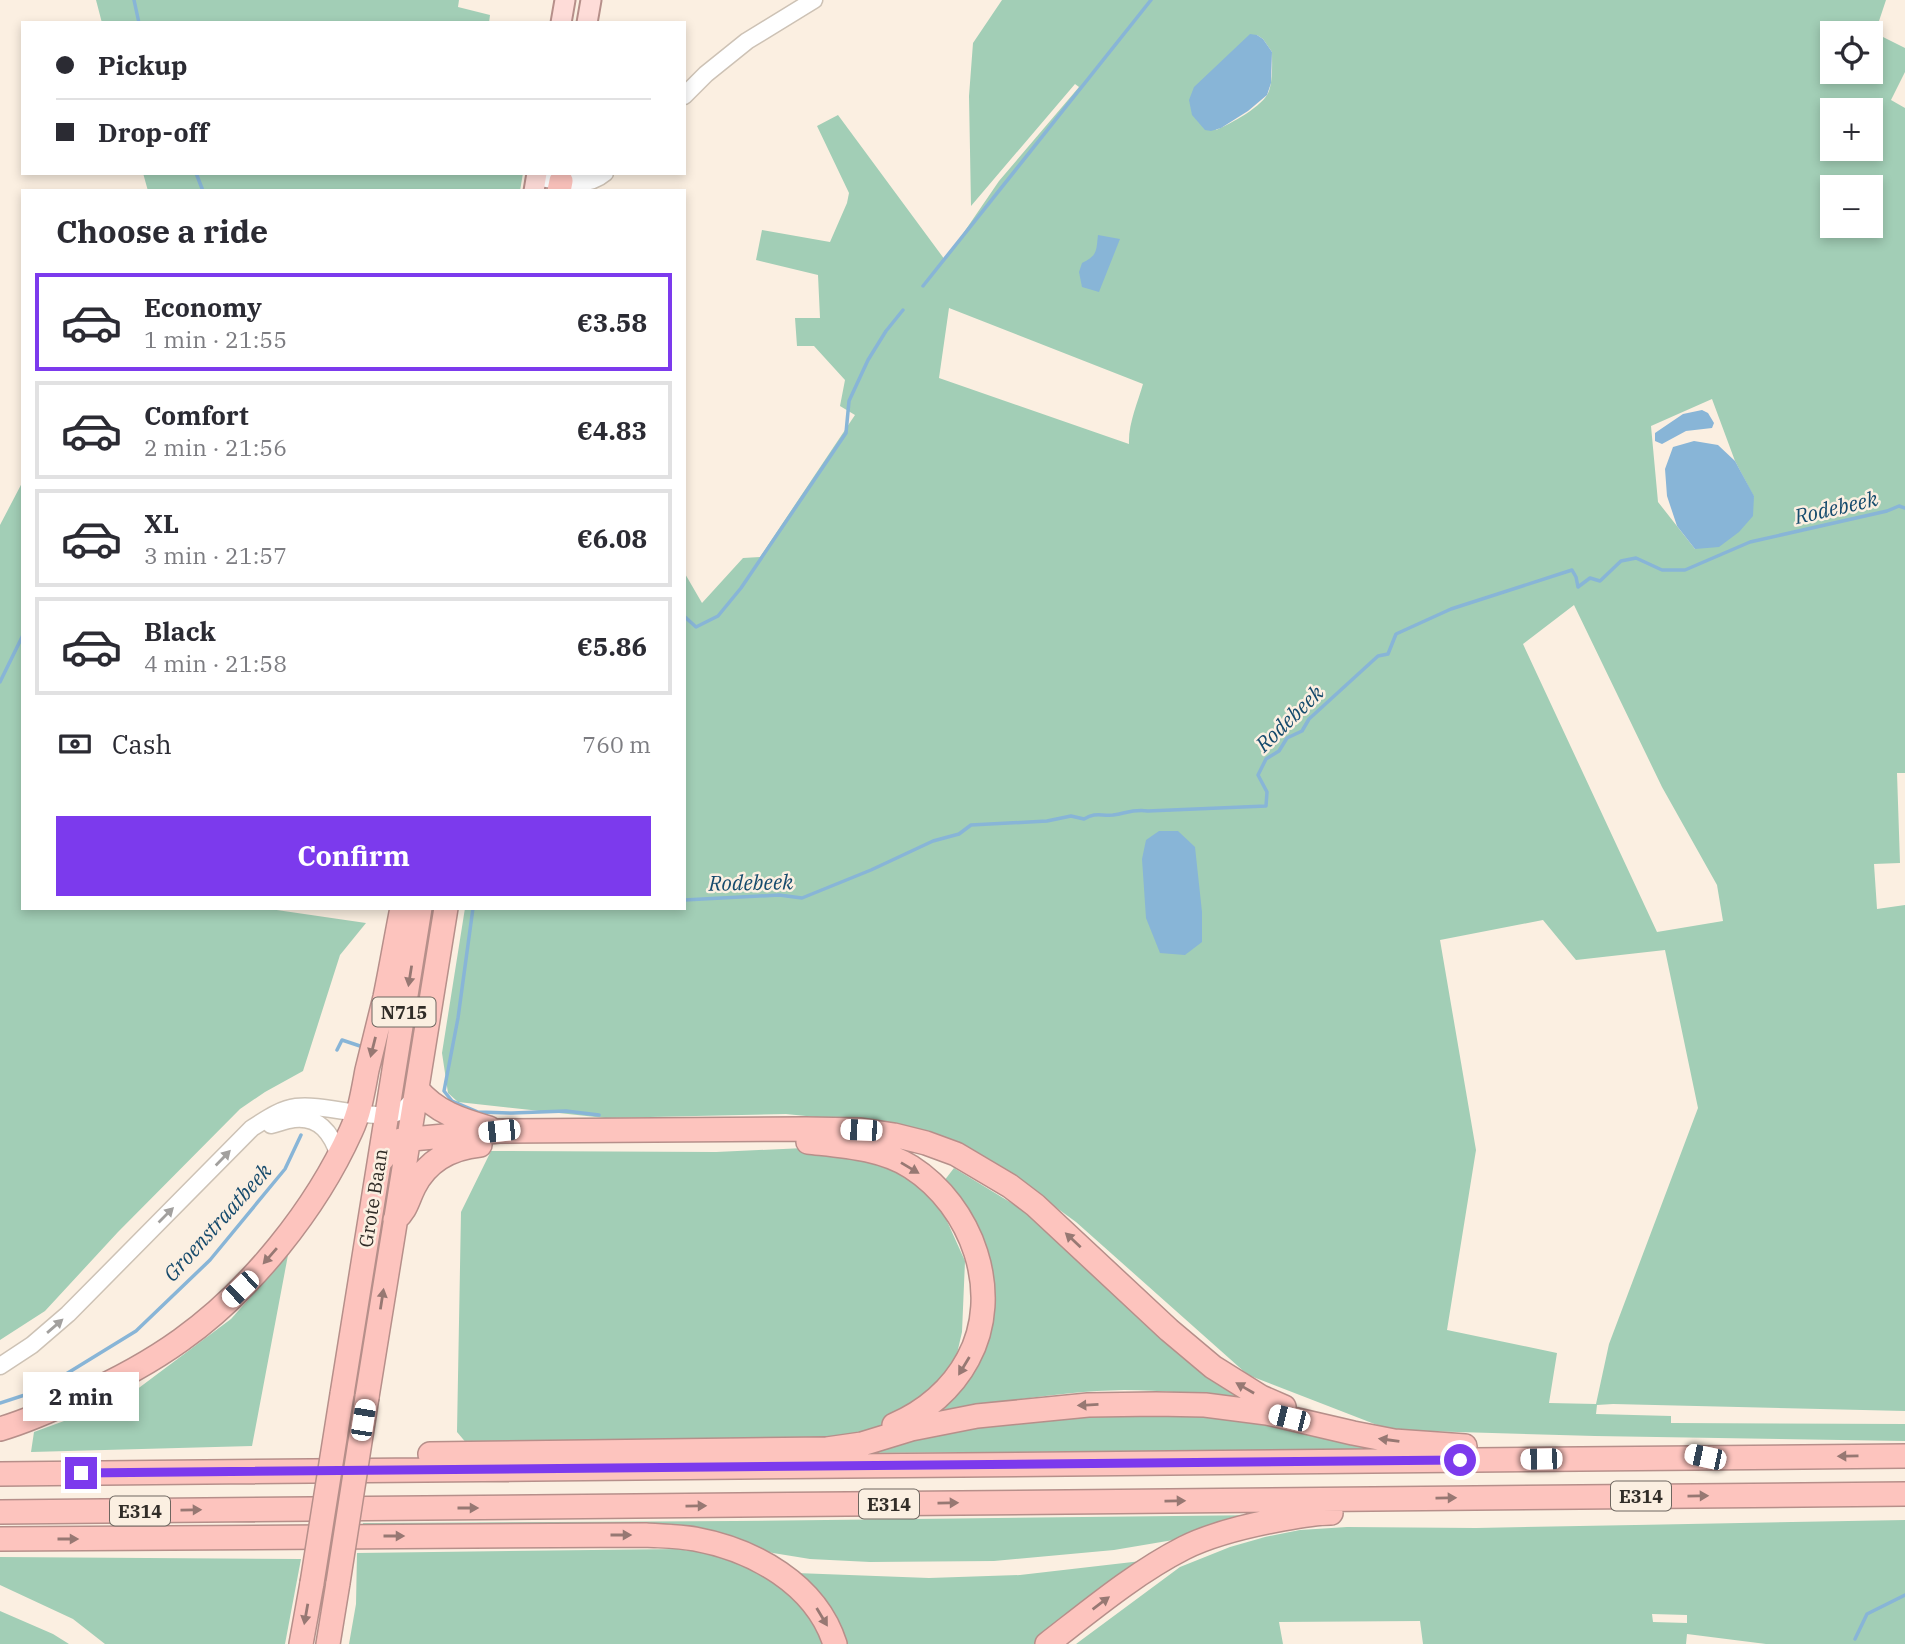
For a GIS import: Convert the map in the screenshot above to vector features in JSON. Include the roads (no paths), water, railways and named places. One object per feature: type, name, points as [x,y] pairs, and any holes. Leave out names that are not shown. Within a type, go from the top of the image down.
[{"type":"highway","points":[[0,1429],[39,1415],[110,1383],[154,1359],[206,1320],[271,1255],[312,1202],[359,1113],[402,910]]},
{"type":"highway","name":"Grote Baan","points":[[301,1644],[420,910]]},
{"type":"highway","name":"Grote Baan","points":[[328,1644],[446,910]]},
{"type":"highway","name":"E314","points":[[416,1092],[443,1112],[499,1131]]},
{"type":"highway","name":"E314","points":[[410,1138],[499,1131],[834,1129],[894,1135],[926,1143],[956,1154],[1010,1186],[1035,1205],[1190,1348],[1228,1378],[1279,1405],[1353,1433]]},
{"type":"highway","points":[[379,1163],[396,1144],[410,1138]]},
{"type":"highway","name":"E314","points":[[395,1220],[405,1210],[412,1189],[422,1173],[444,1155],[468,1146],[807,1142],[874,1151],[910,1166],[947,1198],[963,1221],[972,1241],[981,1272],[982,1301],[974,1345],[949,1387],[910,1418],[879,1431],[810,1450]]},
{"type":"highway","name":"E314","points":[[0,1461],[810,1450],[844,1448],[911,1429],[976,1416],[1088,1405],[1156,1404],[1205,1405],[1267,1413],[1353,1433],[1413,1443],[1653,1447],[1705,1457]]},
{"type":"highway","name":"E314","points":[[0,1474],[1905,1456]]},
{"type":"highway","name":"E314","points":[[0,1512],[1905,1494]]},
{"type":"highway","name":"E314","points":[[1047,1644],[1129,1581],[1206,1538],[1264,1522],[1343,1512],[1377,1499]]},
{"type":"highway","name":"E314","points":[[0,1539],[646,1535],[695,1539],[735,1550],[792,1580],[810,1598],[835,1644]]},
{"type":"main road","points":[[561,21],[565,0]]},
{"type":"main road","points":[[587,21],[591,0]]},
{"type":"street","points":[[686,94],[747,41],[814,0]]},
{"type":"street","points":[[536,180],[578,184],[597,180],[603,175]]},
{"type":"street","points":[[0,1366],[32,1346],[68,1314],[252,1128],[292,1107],[387,1115],[407,1108],[416,1092]]},
{"type":"street","points":[[252,1128],[291,1119],[313,1121],[328,1132],[338,1156]]},
{"type":"water","points":[[1250,34],[1263,39],[1272,52],[1271,83],[1267,95],[1221,128],[1205,130],[1192,115],[1189,100],[1194,87]]},
{"type":"water","points":[[1098,235],[1120,239],[1099,292],[1082,287],[1079,272],[1082,263],[1095,252]]},
{"type":"water","points":[[1702,410],[1708,413],[1714,423],[1712,428],[1686,431],[1662,444],[1655,441],[1655,433],[1683,414]]},
{"type":"water","points":[[1694,441],[1718,445],[1735,461],[1754,496],[1753,516],[1739,532],[1719,547],[1695,549],[1677,526],[1667,496],[1665,469],[1673,447]]},
{"type":"water","points":[[1159,831],[1178,831],[1195,847],[1202,912],[1202,942],[1185,955],[1160,953],[1146,918],[1142,859],[1146,840]]},
{"type":"waterway","points":[[134,0],[139,21]]},
{"type":"waterway","points":[[923,286],[1151,0]]},
{"type":"waterway","points":[[197,175],[202,189]]},
{"type":"waterway","points":[[686,618],[696,627],[718,616],[741,588],[846,433],[849,401],[868,360],[903,310]]},
{"type":"waterway","name":"Rodebeek","points":[[686,900],[779,895],[802,898],[933,841],[959,834],[971,825],[1047,821],[1071,816],[1084,819],[1095,815],[1138,810],[1266,806],[1267,792],[1258,775],[1266,759],[1279,751],[1287,738],[1302,731],[1309,719],[1378,656],[1388,654],[1396,634],[1451,609],[1572,570],[1578,587],[1590,578],[1600,581],[1621,561],[1636,558],[1662,570],[1685,570],[1750,542],[1899,506],[1905,508]]},
{"type":"waterway","points":[[0,682],[21,639]]},
{"type":"waterway","points":[[473,910],[458,1018],[444,1091],[452,1101],[478,1112],[566,1111],[599,1115]]},
{"type":"waterway","name":"Groenstraatbeek","points":[[337,1050],[342,1040],[360,1046]]},
{"type":"waterway","name":"Groenstraatbeek","points":[[0,1403],[40,1390],[136,1331],[210,1260],[285,1169],[301,1135]]},
{"type":"waterway","points":[[1855,1639],[1867,1614],[1905,1595]]}]
